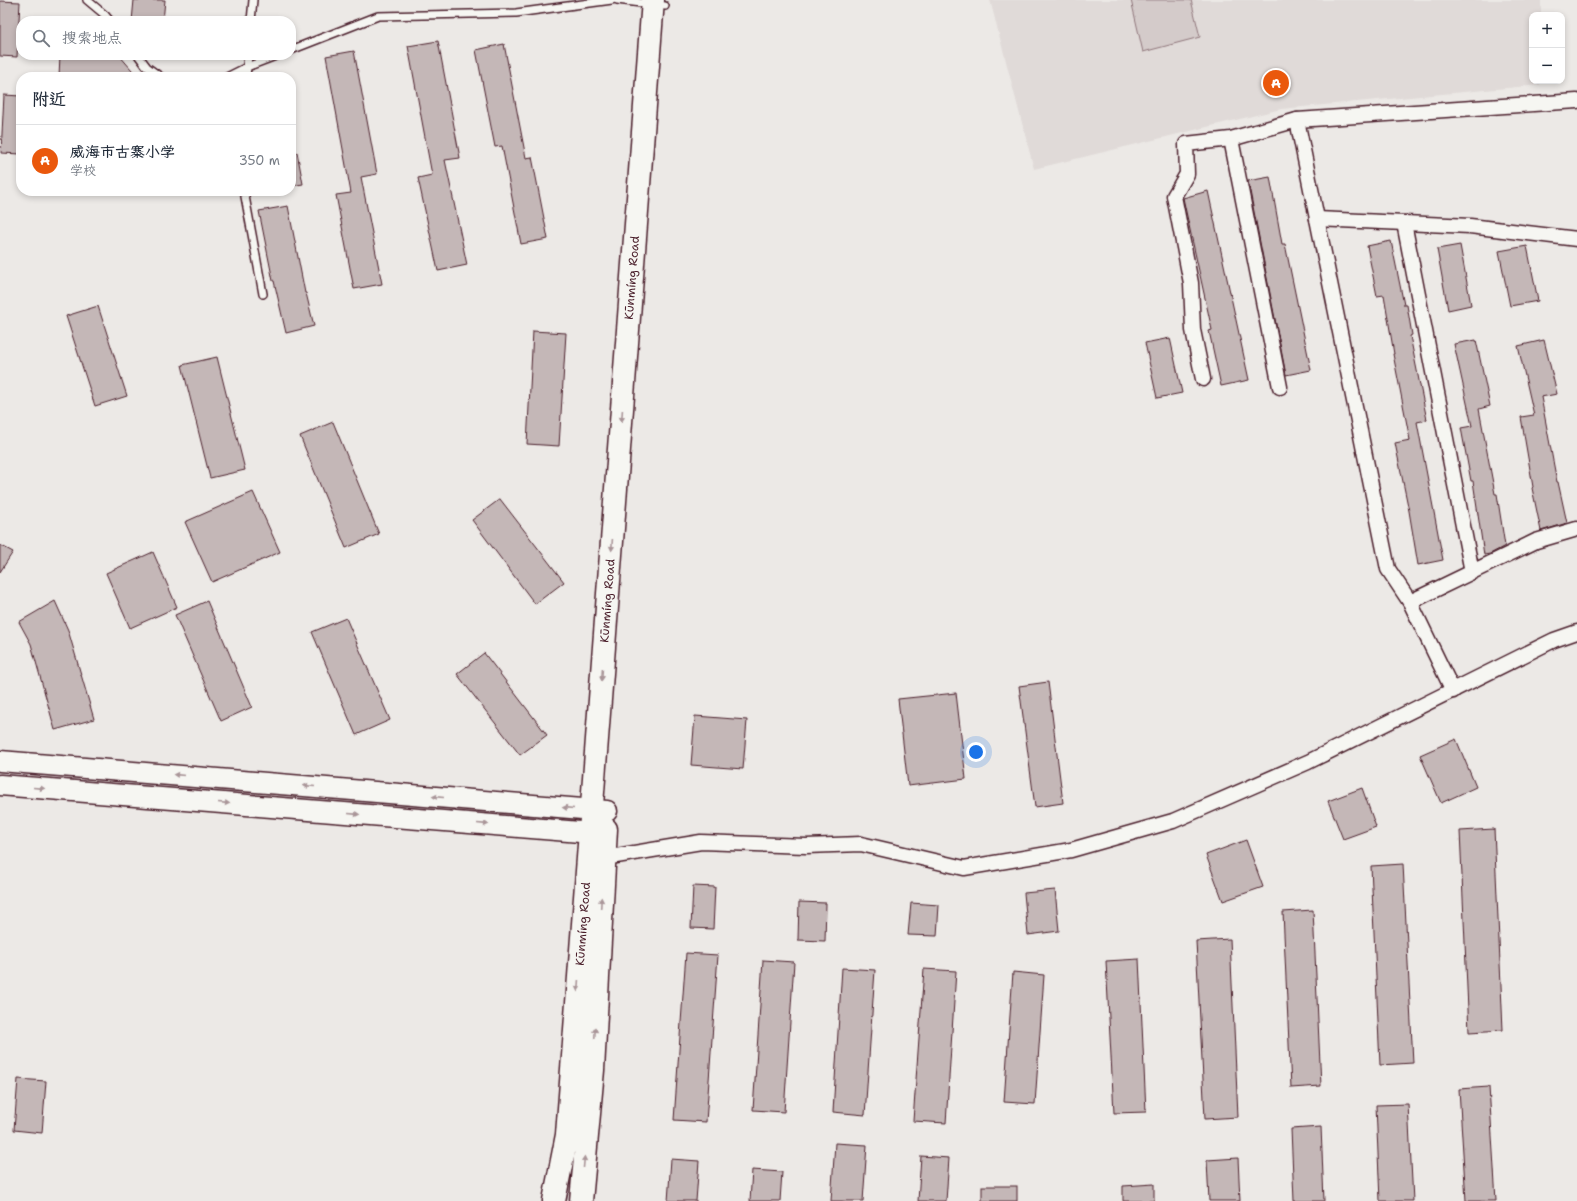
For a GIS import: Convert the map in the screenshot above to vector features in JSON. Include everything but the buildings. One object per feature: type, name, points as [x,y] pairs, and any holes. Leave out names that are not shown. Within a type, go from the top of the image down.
[{"type":"main road","name":"Kūnmíng Road","points":[[554,1201],[567,1135],[596,856],[659,2]]},
{"type":"main road","points":[[0,761],[599,810]]},
{"type":"main road","points":[[0,785],[598,833]]},
{"type":"main road","name":"Kūnmíng Road","points":[[581,1201],[593,1070],[596,856]]},
{"type":"street","points":[[1203,378],[1193,330],[1192,283],[1174,196],[1187,174],[1186,144],[1231,138],[1296,120],[1577,101]]},
{"type":"street","points":[[1296,120],[1388,569],[1410,602],[1453,691]]},
{"type":"street","points":[[1231,138],[1280,388]]},
{"type":"street","points":[[1317,219],[1470,226],[1577,239]]},
{"type":"street","points":[[1404,223],[1472,572]]},
{"type":"street","points":[[1410,602],[1536,541],[1577,529]]},
{"type":"street","points":[[596,856],[701,842],[806,846],[861,844],[964,868],[1071,850],[1174,821],[1308,762],[1554,640],[1577,632]]},
{"type":"lane","points":[[87,0],[106,16]]},
{"type":"lane","points":[[251,16],[253,0]]},
{"type":"lane","points":[[296,48],[378,16],[516,13],[612,0]]},
{"type":"lane","points":[[617,0],[659,2]]},
{"type":"lane","points":[[142,60],[154,72]]},
{"type":"lane","points":[[246,72],[248,60]]},
{"type":"lane","points":[[237,72],[265,60]]},
{"type":"lane","points":[[245,196],[263,294]]},
{"type":"shaded area","points":[[990,0],[1541,0],[1541,12],[1529,12],[1529,84],[1540,85],[1281,109],[1034,169]]},
{"type":"shaded area","points":[[1131,0],[1191,0],[1200,37],[1143,52]]},
{"type":"place","name":"威海市古寨小学","points":[[1276,83]]}]
